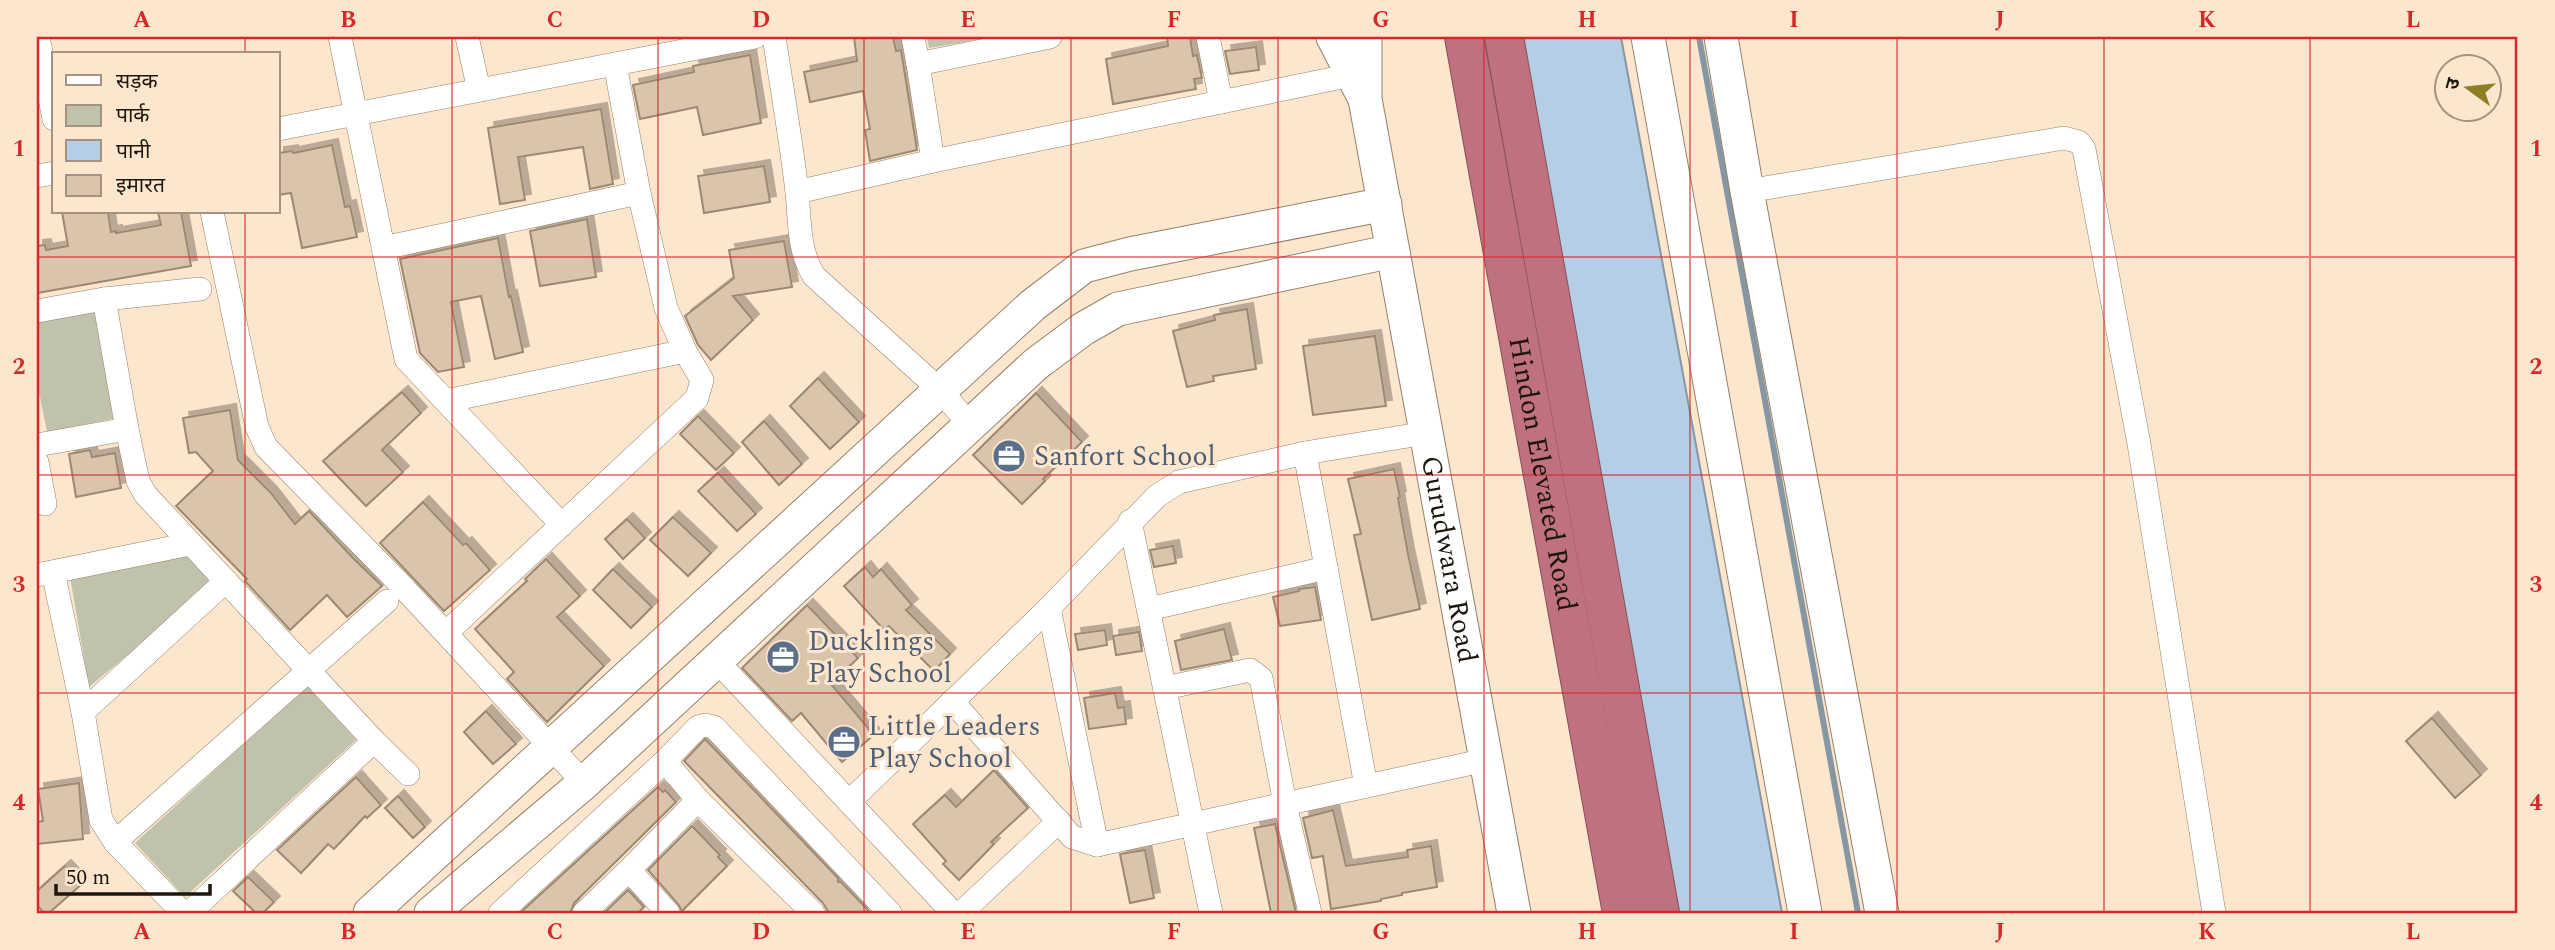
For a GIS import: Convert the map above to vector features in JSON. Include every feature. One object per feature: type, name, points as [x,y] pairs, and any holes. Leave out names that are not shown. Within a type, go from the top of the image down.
[{"type":"highway","name":"Hindon Elevated Road","points":[[1464,37],[1622,913]]},
{"type":"highway","name":"Hindon Elevated Road","points":[[1504,37],[1661,913]]},
{"type":"street","points":[[38,37],[52,109]]},
{"type":"street","points":[[340,37],[406,359],[562,525]]},
{"type":"street","points":[[467,37],[479,90]]},
{"type":"street","points":[[280,129],[754,37]]},
{"type":"street","points":[[774,37],[797,192],[802,247],[807,264],[814,276],[940,390],[970,425]]},
{"type":"street","points":[[913,37],[933,161]]},
{"type":"street","points":[[918,64],[1016,40],[1050,37]]},
{"type":"street","points":[[1208,37],[1221,102]]},
{"type":"street","points":[[1333,37],[1359,87]]},
{"type":"street","points":[[1359,87],[1365,37]]},
{"type":"street","points":[[1648,37],[1805,913]]},
{"type":"street","points":[[1721,37],[1747,191],[1882,913]]},
{"type":"street","points":[[446,633],[697,398],[702,380],[685,351],[666,308],[639,193],[615,64]]},
{"type":"street","points":[[797,192],[1221,102],[1359,87]]},
{"type":"street","name":"Gurudwara Road","points":[[1359,87],[1385,204],[1514,913]]},
{"type":"street","points":[[1747,191],[2064,138],[2079,142],[2084,149],[2139,444],[2214,913]]},
{"type":"street","points":[[383,248],[639,193]]},
{"type":"street","points":[[370,913],[940,390],[1033,306],[1084,266],[1130,254],[1385,204]]},
{"type":"street","points":[[212,214],[254,415],[266,447],[446,633],[584,783]]},
{"type":"street","points":[[447,908],[1036,364],[1083,329],[1118,309],[1393,251]]},
{"type":"street","points":[[37,311],[104,299],[200,289]]},
{"type":"street","points":[[104,299],[127,429],[141,488],[190,544],[408,774]]},
{"type":"street","points":[[446,401],[685,351]]},
{"type":"street","points":[[37,445],[127,429]]},
{"type":"street","points":[[849,802],[1049,608],[1157,496],[1179,482],[1305,453],[1426,433]]},
{"type":"street","points":[[1305,453],[1366,786]]},
{"type":"street","points":[[37,462],[45,504]]},
{"type":"street","points":[[1130,522],[1211,913]]},
{"type":"street","points":[[183,913],[116,842],[101,820],[83,712],[45,574],[190,544]]},
{"type":"street","points":[[1149,609],[1326,568]]},
{"type":"street","points":[[83,712],[226,581]]},
{"type":"street","points":[[116,842],[387,601]]},
{"type":"street","points":[[1049,608],[1097,845]]},
{"type":"street","points":[[716,660],[953,913]]},
{"type":"street","points":[[1165,688],[1251,670],[1261,678],[1285,804],[1310,913]]},
{"type":"street","points":[[952,701],[1072,837],[1097,845],[1486,760]]},
{"type":"street","points":[[500,913],[666,761],[698,727],[705,725],[714,727],[890,913]]},
{"type":"street","points":[[189,913],[374,741]]},
{"type":"street","points":[[666,761],[698,800],[813,913]]},
{"type":"street","points":[[584,913],[698,800]]},
{"type":"street","points":[[961,913],[1059,821]]},
{"type":"street","points":[[629,870],[668,913]]},
{"type":"green space","points":[[927,37],[994,37],[929,48]]},
{"type":"green space","points":[[95,309],[117,418],[47,432],[37,382],[37,320]]},
{"type":"green space","points":[[186,550],[214,583],[89,687],[70,577]]},
{"type":"green space","points":[[307,686],[356,740],[185,897],[135,843]]},
{"type":"water","points":[[1507,37],[1621,37],[1782,913],[1666,913]]},
{"type":"building","points":[[854,37],[893,37],[896,51],[901,50],[917,150],[870,161],[865,130],[870,129],[863,91],[810,102],[804,72],[857,61]]},
{"type":"building","points":[[1167,37],[1190,37],[1193,56],[1197,55],[1202,78],[1194,79],[1196,89],[1113,104],[1106,59],[1168,46]]},
{"type":"building","points":[[1256,47],[1259,70],[1230,74],[1225,51]]},
{"type":"building","points":[[750,55],[761,123],[703,135],[697,107],[640,119],[633,85],[694,72],[693,66]]},
{"type":"building","points":[[601,109],[613,184],[590,189],[583,147],[518,157],[525,200],[500,204],[488,128]]},
{"type":"building","points":[[332,145],[345,207],[350,206],[357,237],[302,248],[291,193],[280,195],[280,153],[293,153]]},
{"type":"building","points":[[764,166],[770,202],[704,213],[698,176]]},
{"type":"building","points":[[62,214],[108,214],[111,232],[116,233],[161,225],[158,214],[181,214],[191,266],[37,293],[37,246],[45,245],[46,250],[68,246]]},
{"type":"building","points":[[587,219],[596,277],[540,286],[530,231]]},
{"type":"building","points":[[498,238],[523,352],[495,359],[481,296],[451,302],[464,367],[438,372],[420,353],[400,259]]},
{"type":"building","points":[[784,241],[792,287],[733,296],[753,320],[711,360],[698,345],[685,316],[734,278],[729,250]]},
{"type":"building","points":[[1247,309],[1256,369],[1213,376],[1214,381],[1187,387],[1173,331],[1215,320],[1214,315]]},
{"type":"building","points":[[1375,336],[1386,406],[1313,415],[1303,346]]},
{"type":"building","points":[[818,378],[859,422],[830,449],[790,406]]},
{"type":"building","points":[[402,392],[421,413],[382,450],[403,472],[366,506],[323,461]]},
{"type":"building","points":[[1036,393],[1082,442],[1043,479],[1045,481],[1022,504],[973,455]]},
{"type":"building","points":[[230,410],[238,460],[271,493],[295,524],[309,511],[382,586],[347,617],[327,595],[290,630],[245,581],[247,579],[176,506],[213,471],[196,452],[189,453],[183,418]]},
{"type":"building","points":[[698,416],[734,453],[716,470],[680,434]]},
{"type":"building","points":[[764,421],[802,464],[779,485],[742,442]]},
{"type":"building","points":[[90,450],[92,457],[115,453],[121,488],[76,497],[69,454]]},
{"type":"building","points":[[1394,469],[1420,609],[1372,620],[1354,535],[1361,534],[1348,479]]},
{"type":"building","points":[[718,473],[756,514],[737,531],[698,491]]},
{"type":"building","points":[[423,502],[490,570],[444,611],[380,543]]},
{"type":"building","points":[[673,517],[711,553],[688,576],[650,540]]},
{"type":"building","points":[[627,519],[645,538],[623,559],[605,539]]},
{"type":"building","points":[[1173,546],[1176,563],[1154,567],[1150,550]]},
{"type":"building","points":[[546,559],[580,596],[557,617],[604,666],[547,722],[507,679],[514,672],[475,629],[527,581],[525,579]]},
{"type":"building","points":[[865,567],[873,577],[881,569],[912,605],[906,610],[950,654],[934,671],[889,626],[884,630],[844,586]]},
{"type":"building","points":[[613,569],[652,607],[631,628],[593,590]]},
{"type":"building","points":[[1315,587],[1321,620],[1280,626],[1273,597]]},
{"type":"building","points":[[807,605],[858,658],[831,684],[874,735],[842,762],[801,713],[792,721],[742,668]]},
{"type":"building","points":[[1224,629],[1232,660],[1181,670],[1175,641]]},
{"type":"building","points":[[1105,630],[1107,645],[1078,650],[1075,634]]},
{"type":"building","points":[[1139,632],[1142,651],[1116,655],[1113,636]]},
{"type":"building","points":[[1115,693],[1118,708],[1124,707],[1126,724],[1089,729],[1084,698]]},
{"type":"building","points":[[486,711],[516,744],[493,764],[464,732]]},
{"type":"building","points":[[2432,718],[2481,775],[2455,798],[2406,741]]},
{"type":"building","points":[[705,739],[838,878],[838,882],[871,913],[829,913],[823,903],[684,761]]},
{"type":"building","points":[[994,770],[1028,808],[991,842],[994,844],[959,880],[943,864],[946,861],[913,824],[945,795],[956,807]]},
{"type":"building","points":[[356,777],[381,805],[367,818],[365,816],[334,849],[328,844],[301,873],[277,850]]},
{"type":"building","points":[[79,783],[83,839],[37,844],[37,822],[43,821],[38,789]]},
{"type":"building","points":[[658,787],[663,792],[665,790],[676,802],[574,903],[570,913],[520,913]]},
{"type":"building","points":[[398,796],[425,827],[413,838],[385,808]]},
{"type":"building","points":[[1333,810],[1346,866],[1408,857],[1407,850],[1431,846],[1437,887],[1402,893],[1381,901],[1331,909],[1323,856],[1312,858],[1303,818]]},
{"type":"building","points":[[1275,824],[1296,913],[1271,913],[1254,828]]},
{"type":"building","points":[[692,826],[727,866],[682,911],[648,870]]},
{"type":"building","points":[[1145,850],[1154,898],[1130,903],[1120,854]]},
{"type":"building","points":[[65,866],[82,884],[49,913],[44,913],[37,905],[37,891]]},
{"type":"building","points":[[248,877],[274,902],[263,913],[256,913],[233,891]]},
{"type":"building","points":[[628,890],[644,907],[638,913],[604,913]]},
{"type":"waterway","points":[[1699,37],[1858,913]]},
{"type":"place","name":"Sanfort School","points":[[1009,456]]},
{"type":"place","name":"Ducklings Play School","points":[[783,657]]},
{"type":"place","name":"Little Leaders Play School","points":[[844,742]]}]
